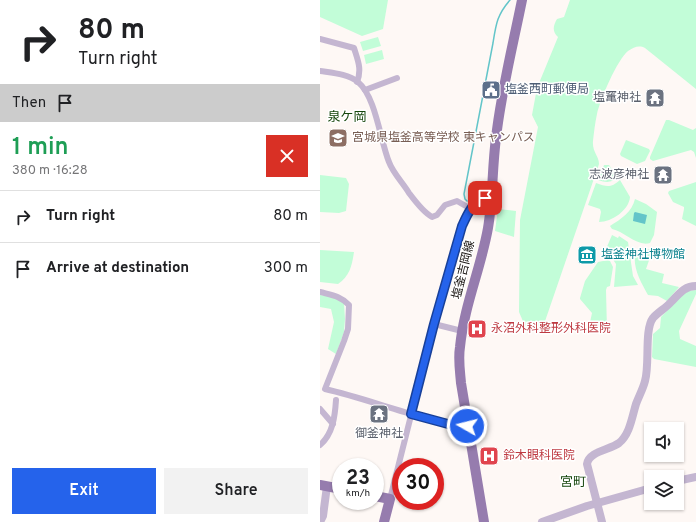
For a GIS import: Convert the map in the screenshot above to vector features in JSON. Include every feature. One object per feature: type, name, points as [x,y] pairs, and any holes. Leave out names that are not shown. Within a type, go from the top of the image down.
[{"type":"main road","name":"塩釜吉岡線","points":[[484,522],[467,426],[459,363],[462,331],[483,254],[488,229],[496,137],[522,0]]},
{"type":"main road","points":[[384,498],[390,499],[384,522]]},
{"type":"street","points":[[320,39],[354,48],[360,67],[358,82]]},
{"type":"street","points":[[320,71],[346,76],[358,82],[365,90],[370,101],[389,163],[412,197],[428,214],[432,217],[437,215],[446,205],[458,200],[471,209]]},
{"type":"street","points":[[365,90],[397,78]]},
{"type":"street","points":[[390,499],[434,324],[462,226],[466,216],[480,199],[491,198]]},
{"type":"street","points":[[602,522],[587,464],[588,460],[592,456],[618,444],[627,432],[645,381],[648,362],[648,332],[653,318],[671,302],[678,293],[685,288],[696,286]]},
{"type":"street","points":[[320,292],[337,296],[349,305],[348,329],[344,342],[323,388],[448,424],[467,426]]},
{"type":"street","points":[[434,324],[462,331]]},
{"type":"street","points":[[320,445],[324,441],[333,424],[336,400]]},
{"type":"street","points":[[320,409],[333,424]]},
{"type":"street","points":[[684,480],[696,477]]},
{"type":"street","points":[[320,522],[323,516],[324,486]]},
{"type":"street","points":[[542,522],[644,490]]},
{"type":"green space","points":[[320,0],[388,0],[383,29],[362,36],[320,17]]},
{"type":"green space","points":[[570,0],[696,0],[696,89],[643,47],[632,48],[619,63],[605,90],[596,117],[593,145],[599,164],[541,330],[525,326],[519,312],[520,220],[538,127],[532,115],[537,88],[558,37],[554,31],[555,24],[557,19],[564,17]]},
{"type":"green space","points":[[378,37],[381,46],[363,51],[360,42]]},
{"type":"green space","points":[[382,50],[384,59],[366,64],[364,55]]},
{"type":"green space","points":[[666,120],[693,130],[696,128],[696,158],[694,152],[691,150],[653,161],[650,159]]},
{"type":"green space","points":[[626,140],[649,149],[650,151],[645,161],[637,164],[621,156],[620,154]]},
{"type":"green space","points":[[604,165],[609,165],[617,176],[611,181],[607,182],[598,180]]},
{"type":"green space","points":[[320,175],[346,178],[349,184],[346,211],[339,213],[320,212]]},
{"type":"green space","points":[[620,180],[630,197],[627,206],[614,218],[599,222],[601,212],[600,209],[588,205],[596,183],[609,186]]},
{"type":"green space","points":[[696,182],[696,226],[682,219],[684,207],[673,202],[668,193],[669,191]]},
{"type":"green space","points":[[635,199],[646,204],[657,212],[654,235],[650,243],[645,244],[635,241],[617,230],[612,229],[610,226],[629,211],[634,204]]},
{"type":"green space","points":[[498,209],[516,211],[514,237],[495,231]]},
{"type":"green space","points":[[612,235],[618,238],[619,236],[628,242],[633,276],[638,285],[614,287],[616,264],[606,249]]},
{"type":"green space","points":[[653,249],[646,269],[664,274],[662,283],[679,287],[667,301],[658,296],[648,295],[636,270],[635,254],[640,250]]},
{"type":"green space","points":[[320,250],[354,252],[348,274],[338,284],[320,282]]},
{"type":"green space","points":[[608,260],[613,267],[610,286],[607,287],[606,290],[607,330],[605,332],[591,331],[589,327],[592,313],[580,298],[585,281],[598,262]]},
{"type":"green space","points":[[696,290],[696,294],[679,331],[680,339],[696,346],[696,367],[654,359],[652,357],[653,334],[660,328],[661,317],[687,291]]},
{"type":"green space","points":[[320,295],[335,297],[344,303],[344,332],[336,354],[328,349],[334,322],[331,309],[320,307]]},
{"type":"water","points":[[635,212],[647,215],[645,224],[633,221]]},
{"type":"waterway","points":[[467,201],[464,194],[495,30],[500,15],[510,0]]},
{"type":"place","name":"塩釜西町郵便局","points":[[491,90]]},
{"type":"place","name":"塩竃神社","points":[[655,98]]},
{"type":"place","name":"宮城県塩釜高等学校 東キャンパス","points":[[338,138]]},
{"type":"place","name":"志波彦神社","points":[[663,175]]},
{"type":"place","name":"塩釜神社博物館","points":[[587,255]]},
{"type":"place","name":"永沼外科整形外科医院","points":[[477,329]]},
{"type":"place","name":"御釜神社","points":[[379,414]]},
{"type":"place","name":"鈴木眼科医院","points":[[489,456]]},
{"type":"district","name":"泉ケ岡","points":[[347,118]]},
{"type":"district","name":"宮町","points":[[573,483]]},
{"type":"route","points":[[467,426],[448,424],[411,414],[434,324],[462,226],[466,216],[475,204],[480,199],[485,198]]}]
